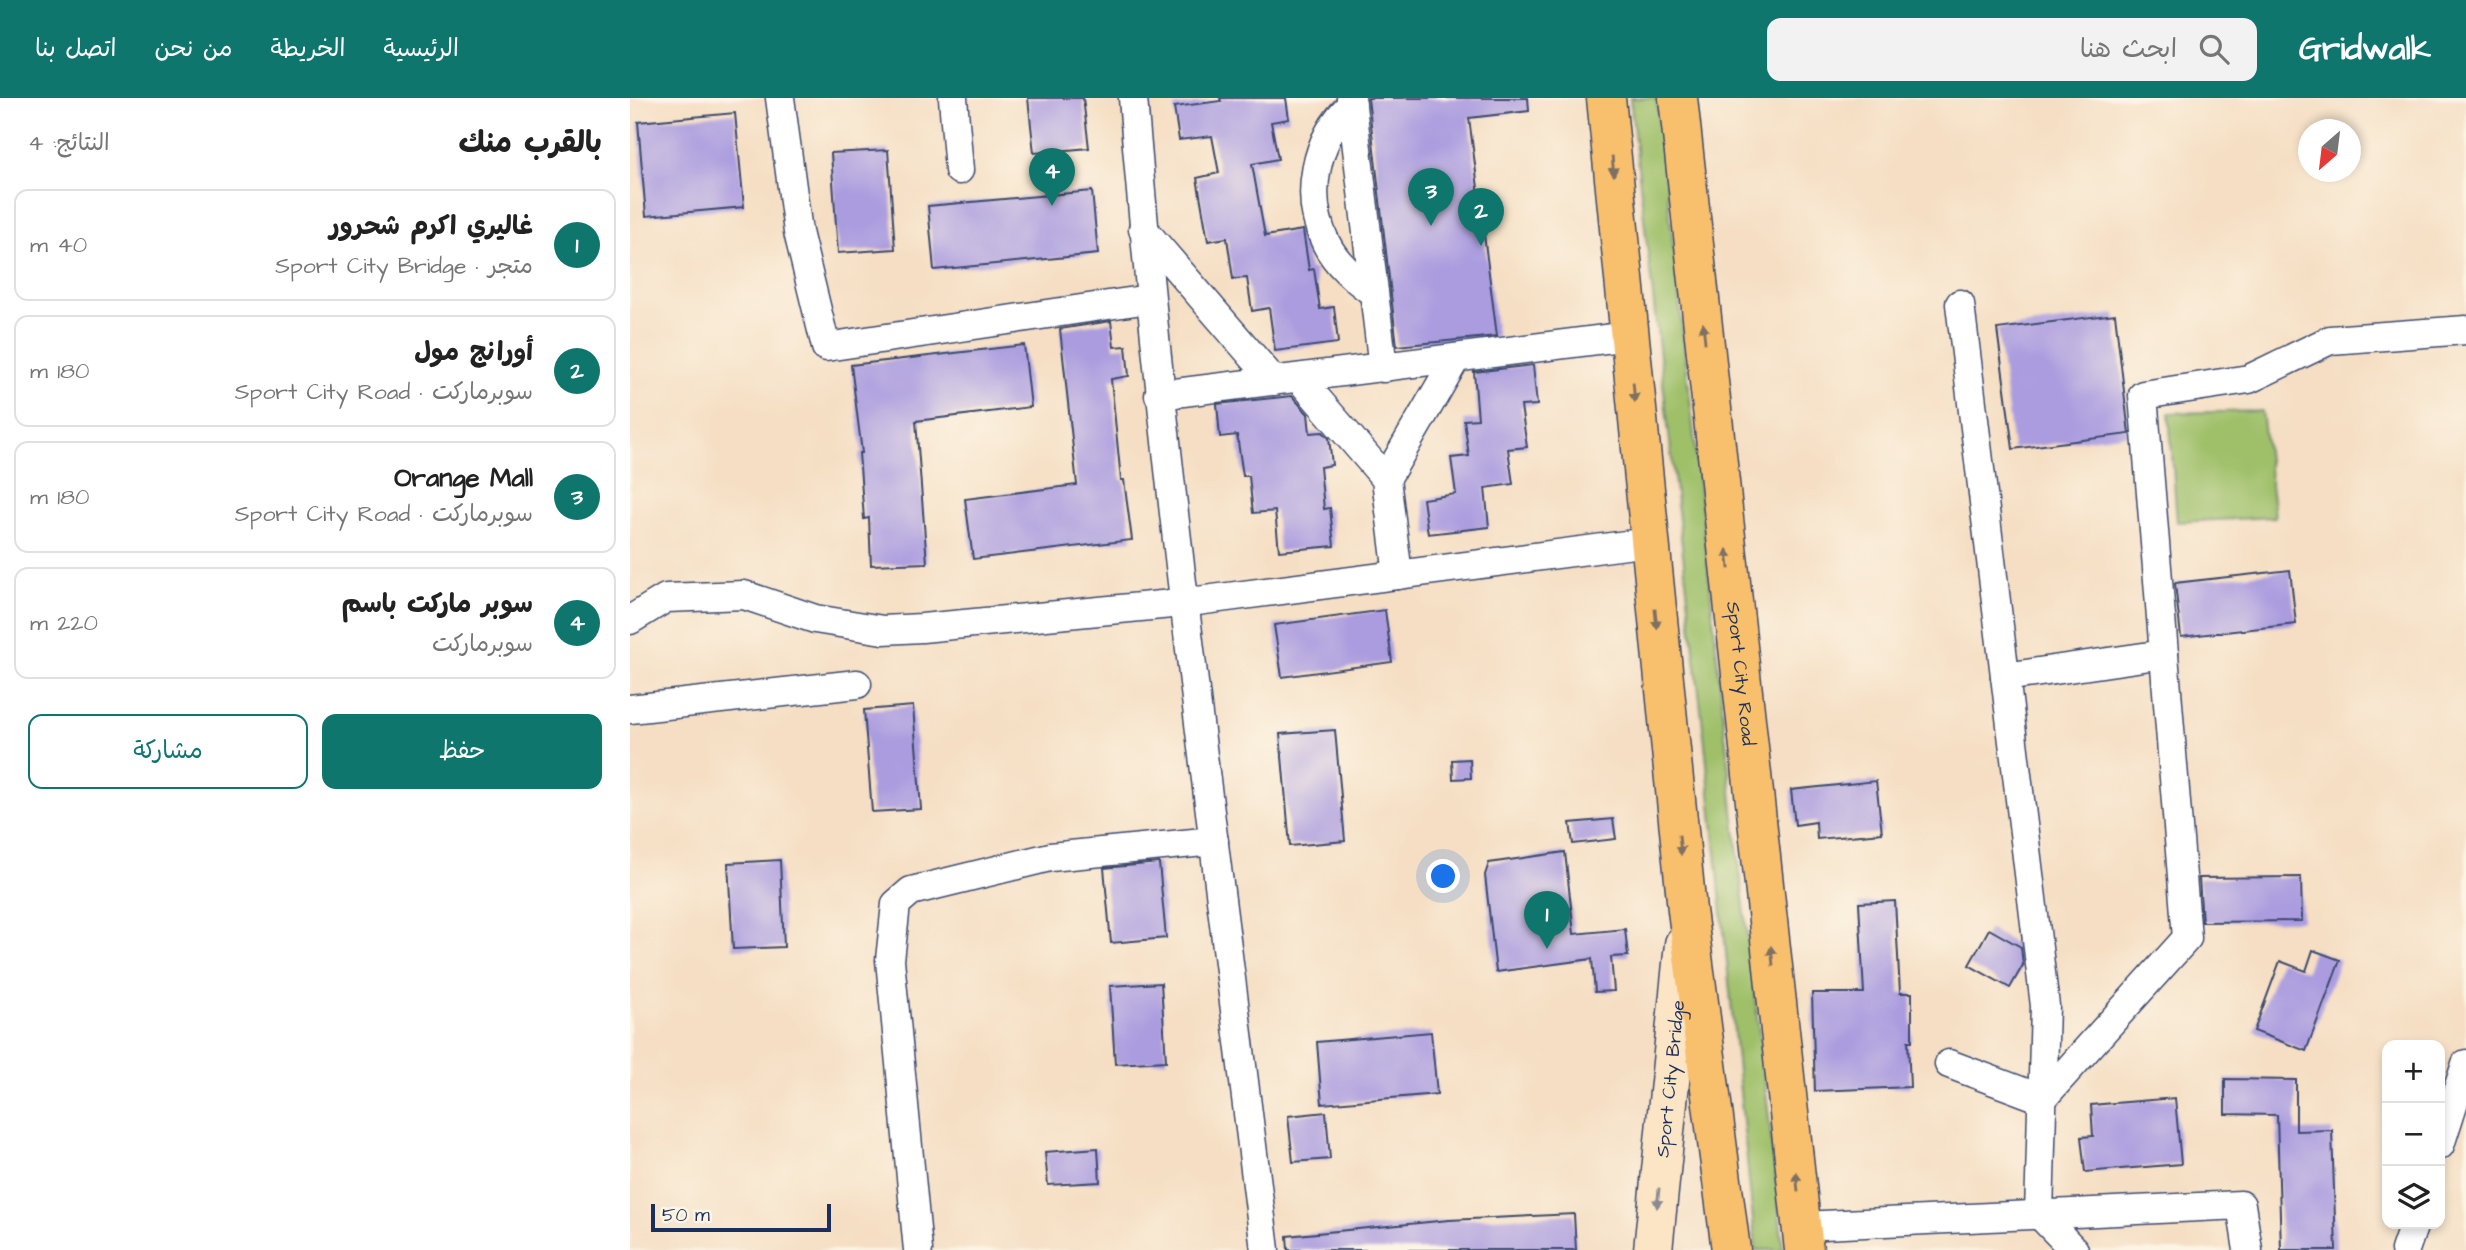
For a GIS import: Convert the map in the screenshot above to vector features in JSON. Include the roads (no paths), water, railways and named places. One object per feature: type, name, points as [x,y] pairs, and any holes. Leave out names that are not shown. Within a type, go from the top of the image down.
[{"type":"main road","points":[[1606,98],[1648,542],[1687,910],[1731,1250]]},
{"type":"main road","name":"Sport City Road","points":[[1678,98],[1803,1238]]},
{"type":"main road","name":"Sport City Bridge","points":[[1653,1250],[1687,910]]},
{"type":"street","points":[[780,98],[798,232],[826,347],[1149,299]]},
{"type":"street","points":[[953,98],[959,170]]},
{"type":"street","points":[[1133,98],[1149,299],[1182,603],[1265,1250]]},
{"type":"street","points":[[1351,101],[1383,368]]},
{"type":"street","points":[[1351,101],[1337,117],[1322,149],[1315,174],[1316,215],[1326,243],[1339,262],[1354,279],[1374,293]]},
{"type":"street","points":[[1143,229],[1386,479]]},
{"type":"street","points":[[1960,304],[2045,1006],[2039,1214],[2074,1250]]},
{"type":"street","points":[[2042,1099],[2187,938],[2143,396],[2249,379],[2330,340],[2466,330]]},
{"type":"street","points":[[1159,395],[1629,336]]},
{"type":"street","points":[[1398,575],[1386,479],[1456,358]]},
{"type":"street","points":[[630,620],[666,598],[744,595],[815,619],[883,630],[1182,603],[1648,542]]},
{"type":"street","points":[[2005,677],[2164,654]]},
{"type":"street","points":[[630,709],[857,684]]},
{"type":"street","points":[[918,1250],[890,960],[896,904],[911,891],[1050,858],[1214,841]]},
{"type":"street","points":[[1949,1064],[2042,1099]]},
{"type":"street","points":[[2445,1129],[2466,1064]]},
{"type":"street","points":[[1803,1238],[2039,1214],[2241,1205],[2248,1250]]},
{"type":"street","points":[[2405,1250],[2412,1229]]},
{"type":"place","name":"سوبر ماركت باسم","points":[[1052,206]]},
{"type":"place","name":"Orange Mall","points":[[1431,226]]},
{"type":"place","name":"أورانج مول","points":[[1481,246]]},
{"type":"place","name":"غاليري اكرم شحرور","points":[[1547,949]]}]
